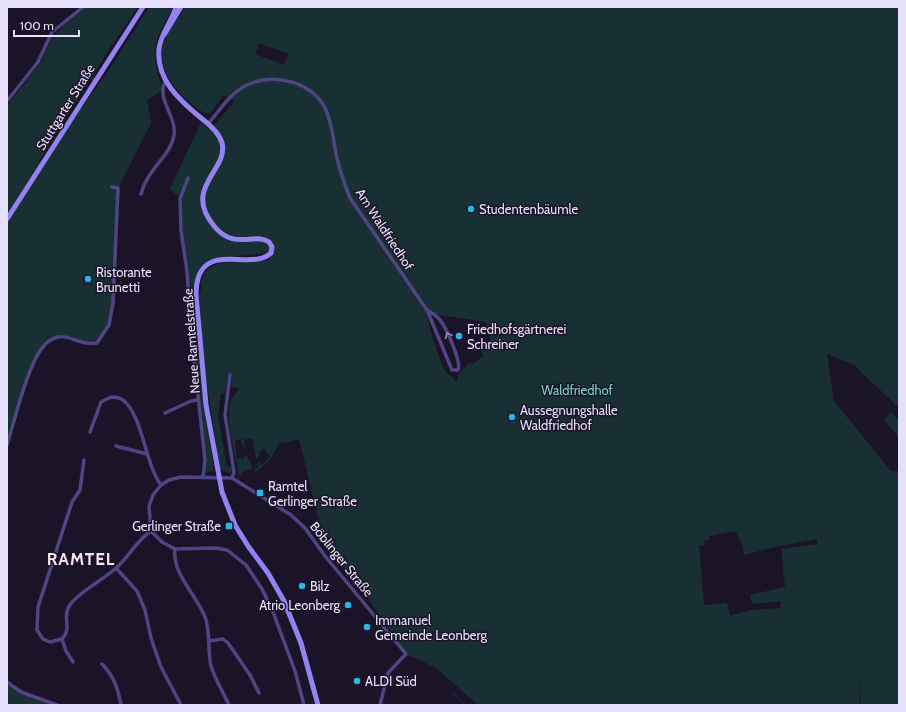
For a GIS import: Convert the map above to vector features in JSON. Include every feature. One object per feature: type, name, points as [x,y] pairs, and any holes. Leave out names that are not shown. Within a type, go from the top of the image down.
[{"type":"main road","name":"Stuttgarter Straße","points":[[7,219],[143,7]]},
{"type":"main road","name":"Neue Ramtelstraße","points":[[176,7],[161,39],[159,61],[166,81],[183,102],[220,137],[223,150],[220,159],[208,178],[204,190],[204,203],[207,216],[215,228],[226,236],[238,240],[267,240],[272,248],[270,254],[262,258],[212,262],[203,269],[197,282],[196,295],[202,369],[219,478],[226,504],[235,525],[276,586],[293,621],[318,705]]},
{"type":"main road","points":[[161,39],[177,17],[181,7]]},
{"type":"street","points":[[7,101],[38,62],[52,32],[83,7]]},
{"type":"street","points":[[141,194],[148,177],[166,154],[174,135],[173,120],[163,93],[163,87],[166,81]]},
{"type":"street","name":"Am Waldfriedhof","points":[[208,124],[233,94],[246,85],[258,81],[284,81],[302,86],[313,93],[326,109],[333,128],[337,157],[350,198],[427,310],[449,366],[453,371],[458,370],[460,362],[442,324],[433,313],[427,310]]},
{"type":"street","points":[[188,178],[179,205],[205,460],[203,477]]},
{"type":"street","points":[[7,445],[34,363],[43,346],[57,337],[62,336],[84,344],[97,343],[109,325],[113,303],[118,188],[112,187]]},
{"type":"street","points":[[230,375],[225,415],[234,472],[232,478],[178,477],[162,485],[153,495],[149,506],[152,531],[162,542],[175,549],[216,548],[227,550],[246,565],[262,589],[273,612],[295,671],[304,705]]},
{"type":"street","points":[[90,432],[101,402],[106,398],[118,398],[123,400],[135,418],[147,454],[162,485]]},
{"type":"street","points":[[166,413],[190,401],[198,400]]},
{"type":"street","points":[[116,446],[147,454]]},
{"type":"street","points":[[84,460],[80,490],[70,509],[41,596],[37,614],[37,630],[43,639],[47,642],[62,639],[68,631],[67,614],[72,602],[116,568],[137,542],[152,531]]},
{"type":"street","name":"Böblinger Straße","points":[[232,478],[291,515],[305,528],[325,556],[406,654],[388,673],[380,705]]},
{"type":"street","points":[[175,549],[174,559],[178,573],[195,597],[208,626],[212,667],[229,705]]},
{"type":"street","points":[[116,568],[136,591],[145,610],[151,638],[161,666],[181,705]]},
{"type":"street","points":[[62,639],[64,647],[73,662]]},
{"type":"street","points":[[209,641],[223,639],[228,643],[260,692]]},
{"type":"street","points":[[102,664],[108,670],[117,685],[121,705]]},
{"type":"street","points":[[7,682],[21,692],[56,705]]},
{"type":"green space","points":[[85,7],[138,7],[110,48],[40,159],[38,158],[40,162],[7,214],[7,106],[41,62],[50,41],[65,24]]},
{"type":"green space","points":[[149,7],[173,7],[160,31],[155,56],[160,81],[164,89],[145,102],[148,104],[151,123],[118,188],[113,303],[109,325],[97,343],[88,345],[62,336],[48,342],[34,363],[7,445],[7,224],[60,138],[107,73]]},
{"type":"green space","name":"Waldfriedhof","points":[[185,7],[899,7],[899,408],[854,365],[827,354],[834,401],[891,471],[899,471],[899,705],[860,705],[861,678],[859,705],[478,705],[436,668],[406,654],[370,601],[330,550],[328,551],[312,527],[320,525],[299,439],[282,443],[280,441],[276,450],[264,466],[255,472],[254,469],[258,468],[257,464],[259,462],[262,465],[270,457],[264,448],[258,453],[260,456],[256,459],[252,438],[244,440],[245,448],[241,439],[235,441],[237,459],[244,458],[246,455],[248,460],[250,460],[252,468],[241,473],[242,476],[239,476],[231,438],[229,408],[233,397],[239,388],[231,386],[232,375],[228,375],[225,393],[221,394],[218,416],[227,467],[231,467],[232,471],[230,473],[223,471],[220,468],[204,367],[199,296],[202,285],[200,284],[205,274],[211,267],[230,262],[251,262],[271,259],[265,253],[213,259],[200,267],[195,279],[198,350],[214,471],[205,473],[206,459],[193,338],[188,263],[182,230],[181,199],[170,189],[201,122],[210,130],[235,101],[223,95],[210,114],[202,112],[177,90],[167,76],[162,60],[162,52],[169,31]],"holes":[[[259,43],[289,54],[284,65],[255,54]],[[426,313],[486,322],[491,341],[480,347],[483,356],[473,364],[469,363],[458,375],[457,382],[445,370],[435,345]],[[735,531],[742,544],[744,555],[779,546],[817,539],[817,544],[781,549],[785,587],[750,595],[752,604],[780,601],[781,608],[751,610],[730,616],[727,603],[704,605],[699,546],[704,545],[704,541],[709,540],[709,536]]]},
{"type":"green space","points":[[891,412],[899,420],[899,437],[884,420]]},
{"type":"green space","points":[[7,681],[12,687],[57,705],[7,705]]},
{"type":"waterway","points":[[452,692],[465,705]]},
{"type":"place","name":"Studentenbäumle","points":[[471,209]]},
{"type":"place","name":"Ristorante Brunetti","points":[[88,279]]},
{"type":"place","name":"Friedhofsgärtnerei Schreiner","points":[[459,336]]},
{"type":"place","name":"Aussegnungshalle Waldfriedhof","points":[[512,417]]},
{"type":"place","name":"Ramtel Gerlinger Straße","points":[[260,493]]},
{"type":"place","name":"Gerlinger Straße","points":[[229,526]]},
{"type":"place","name":"Bilz","points":[[302,586]]},
{"type":"place","name":"Atrio Leonberg","points":[[348,605]]},
{"type":"place","name":"Immanuel Gemeinde Leonberg","points":[[367,627]]},
{"type":"place","name":"ALDI Süd","points":[[357,681]]},
{"type":"district","name":"RAMTEL","points":[[81,559]]}]
